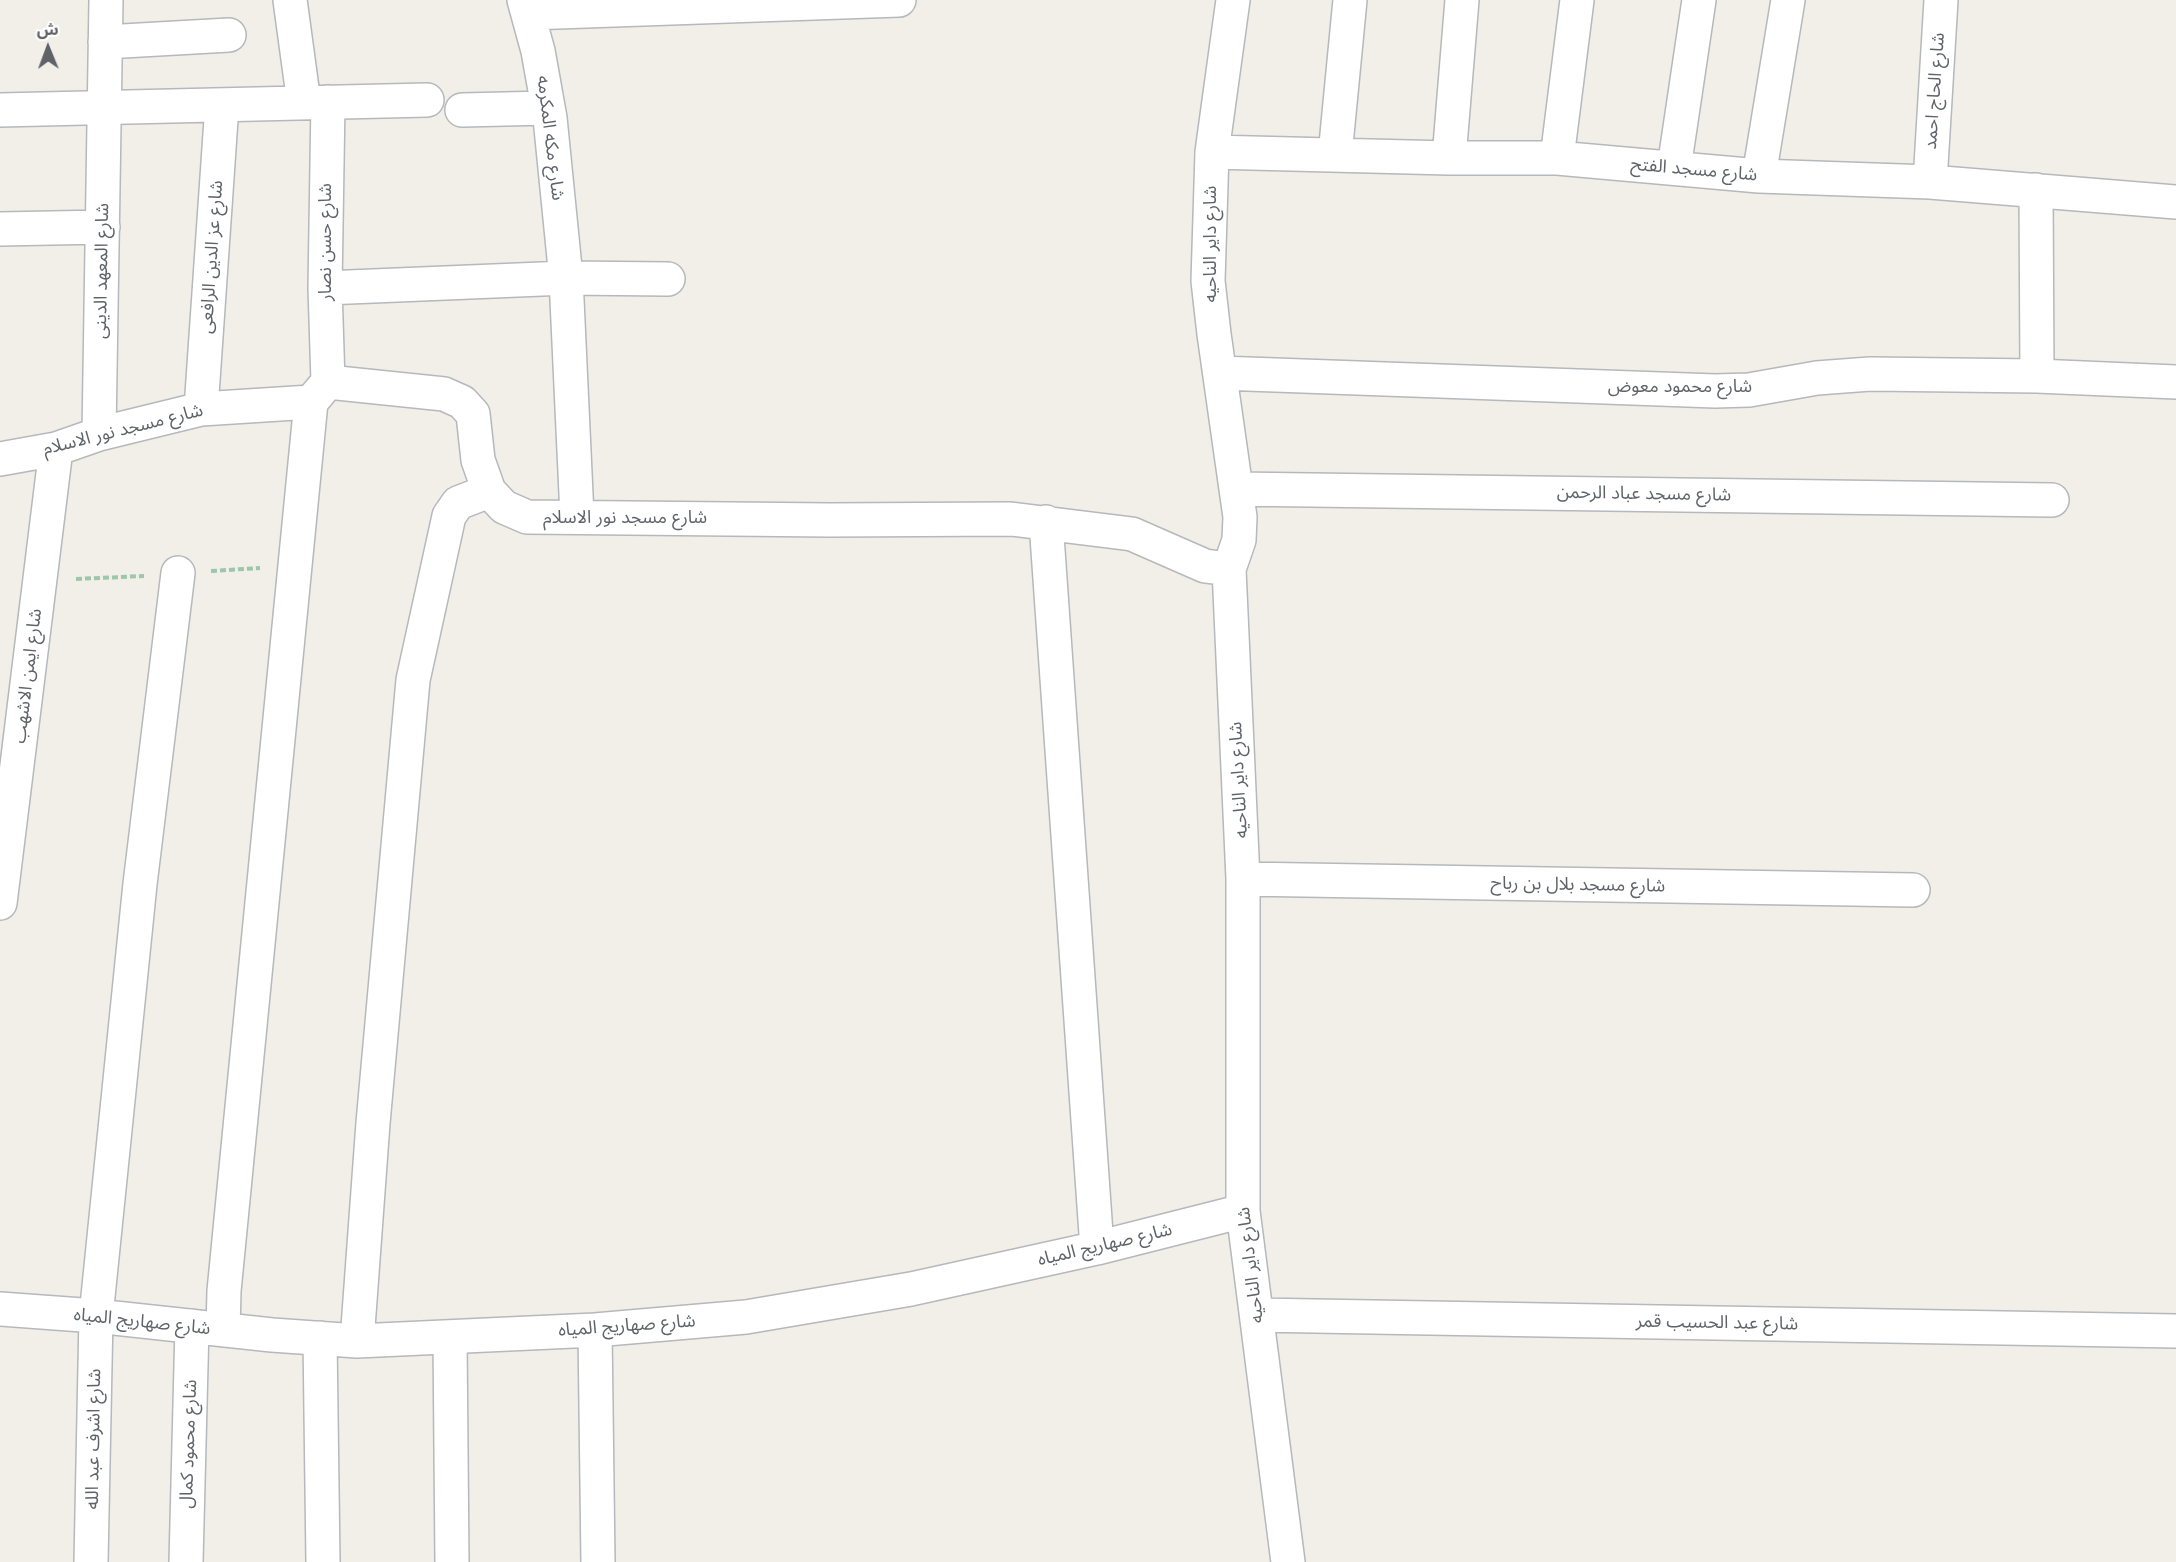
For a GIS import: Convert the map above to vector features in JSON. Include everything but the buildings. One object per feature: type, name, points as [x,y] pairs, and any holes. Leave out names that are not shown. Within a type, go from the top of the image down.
[{"type":"street","name":"شارع المعهد الدينى","points":[[99,434],[106,0]]},
{"type":"street","name":"شارع حسن نصار","points":[[208,1328],[224,1291],[319,392],[325,288],[316,103],[290,0]]},
{"type":"street","points":[[526,7],[900,0]]},
{"type":"street","name":"شارع داير الناحيه","points":[[1233,0],[1212,152],[1208,281],[1240,530],[1237,548],[1229,569],[1243,879],[1243,1211],[1288,1562]]},
{"type":"street","points":[[1335,155],[1350,0]]},
{"type":"street","points":[[1449,158],[1462,0]]},
{"type":"street","points":[[1557,158],[1577,0]]},
{"type":"street","points":[[1674,168],[1699,0]]},
{"type":"street","points":[[1759,176],[1788,0]]},
{"type":"street","name":"شارع الحاج احمد","points":[[1930,182],[1941,0]]},
{"type":"street","name":"شارع مكه المكرمه","points":[[526,7],[548,108],[566,278],[577,516]]},
{"type":"street","points":[[105,42],[229,35]]},
{"type":"street","points":[[0,110],[427,100]]},
{"type":"street","name":"شارع عز الدين الرافعى","points":[[201,409],[222,105]]},
{"type":"street","points":[[462,110],[548,108]]},
{"type":"street","name":"شارع مسجد الفتح","points":[[1212,152],[1449,158],[1557,158],[1759,176],[1930,182],[2176,202]]},
{"type":"street","points":[[2036,190],[2037,376]]},
{"type":"street","points":[[0,229],[103,228]]},
{"type":"street","points":[[325,288],[566,278],[668,279]]},
{"type":"street","name":"شارع محمود معوض","points":[[1220,374],[1715,391],[1749,390],[1817,378],[1870,374],[2037,376],[2176,382]]},
{"type":"street","name":"شارع مسجد نور الاسلام","points":[[0,459],[56,449],[99,434],[201,409],[319,392],[444,394],[462,402],[472,414],[478,460],[489,491],[504,507],[527,517],[1011,519],[1132,534],[1205,566],[1229,569]]},
{"type":"street","name":"شارع ايمن الاشهب","points":[[0,903],[6,812],[56,449]]},
{"type":"street","name":"شارع مسجد عباد الرحمن","points":[[1236,489],[2052,500]]},
{"type":"street","points":[[357,1341],[373,1124],[413,680],[449,516],[458,502],[489,491]]},
{"type":"street","points":[[1046,522],[1097,1248]]},
{"type":"street","name":"شارع اشرف عبد الله","points":[[91,1562],[96,1316],[140,884],[178,573]]},
{"type":"street","name":"شارع مسجد بلال بن رباح","points":[[1243,879],[1912,891]]},
{"type":"street","name":"شارع صهاريج المياه","points":[[0,1309],[357,1341],[595,1330],[746,1317],[911,1289],[1097,1248],[1243,1211]]},
{"type":"street","name":"شارع عبد الحسيب قمر","points":[[1257,1315],[2176,1331]]},
{"type":"street","name":"شارع محمود كمال","points":[[186,1562],[208,1328]]},
{"type":"street","points":[[595,1330],[598,1562]]},
{"type":"street","points":[[450,1337],[452,1562]]},
{"type":"street","points":[[320,1338],[322,1562]]}]
